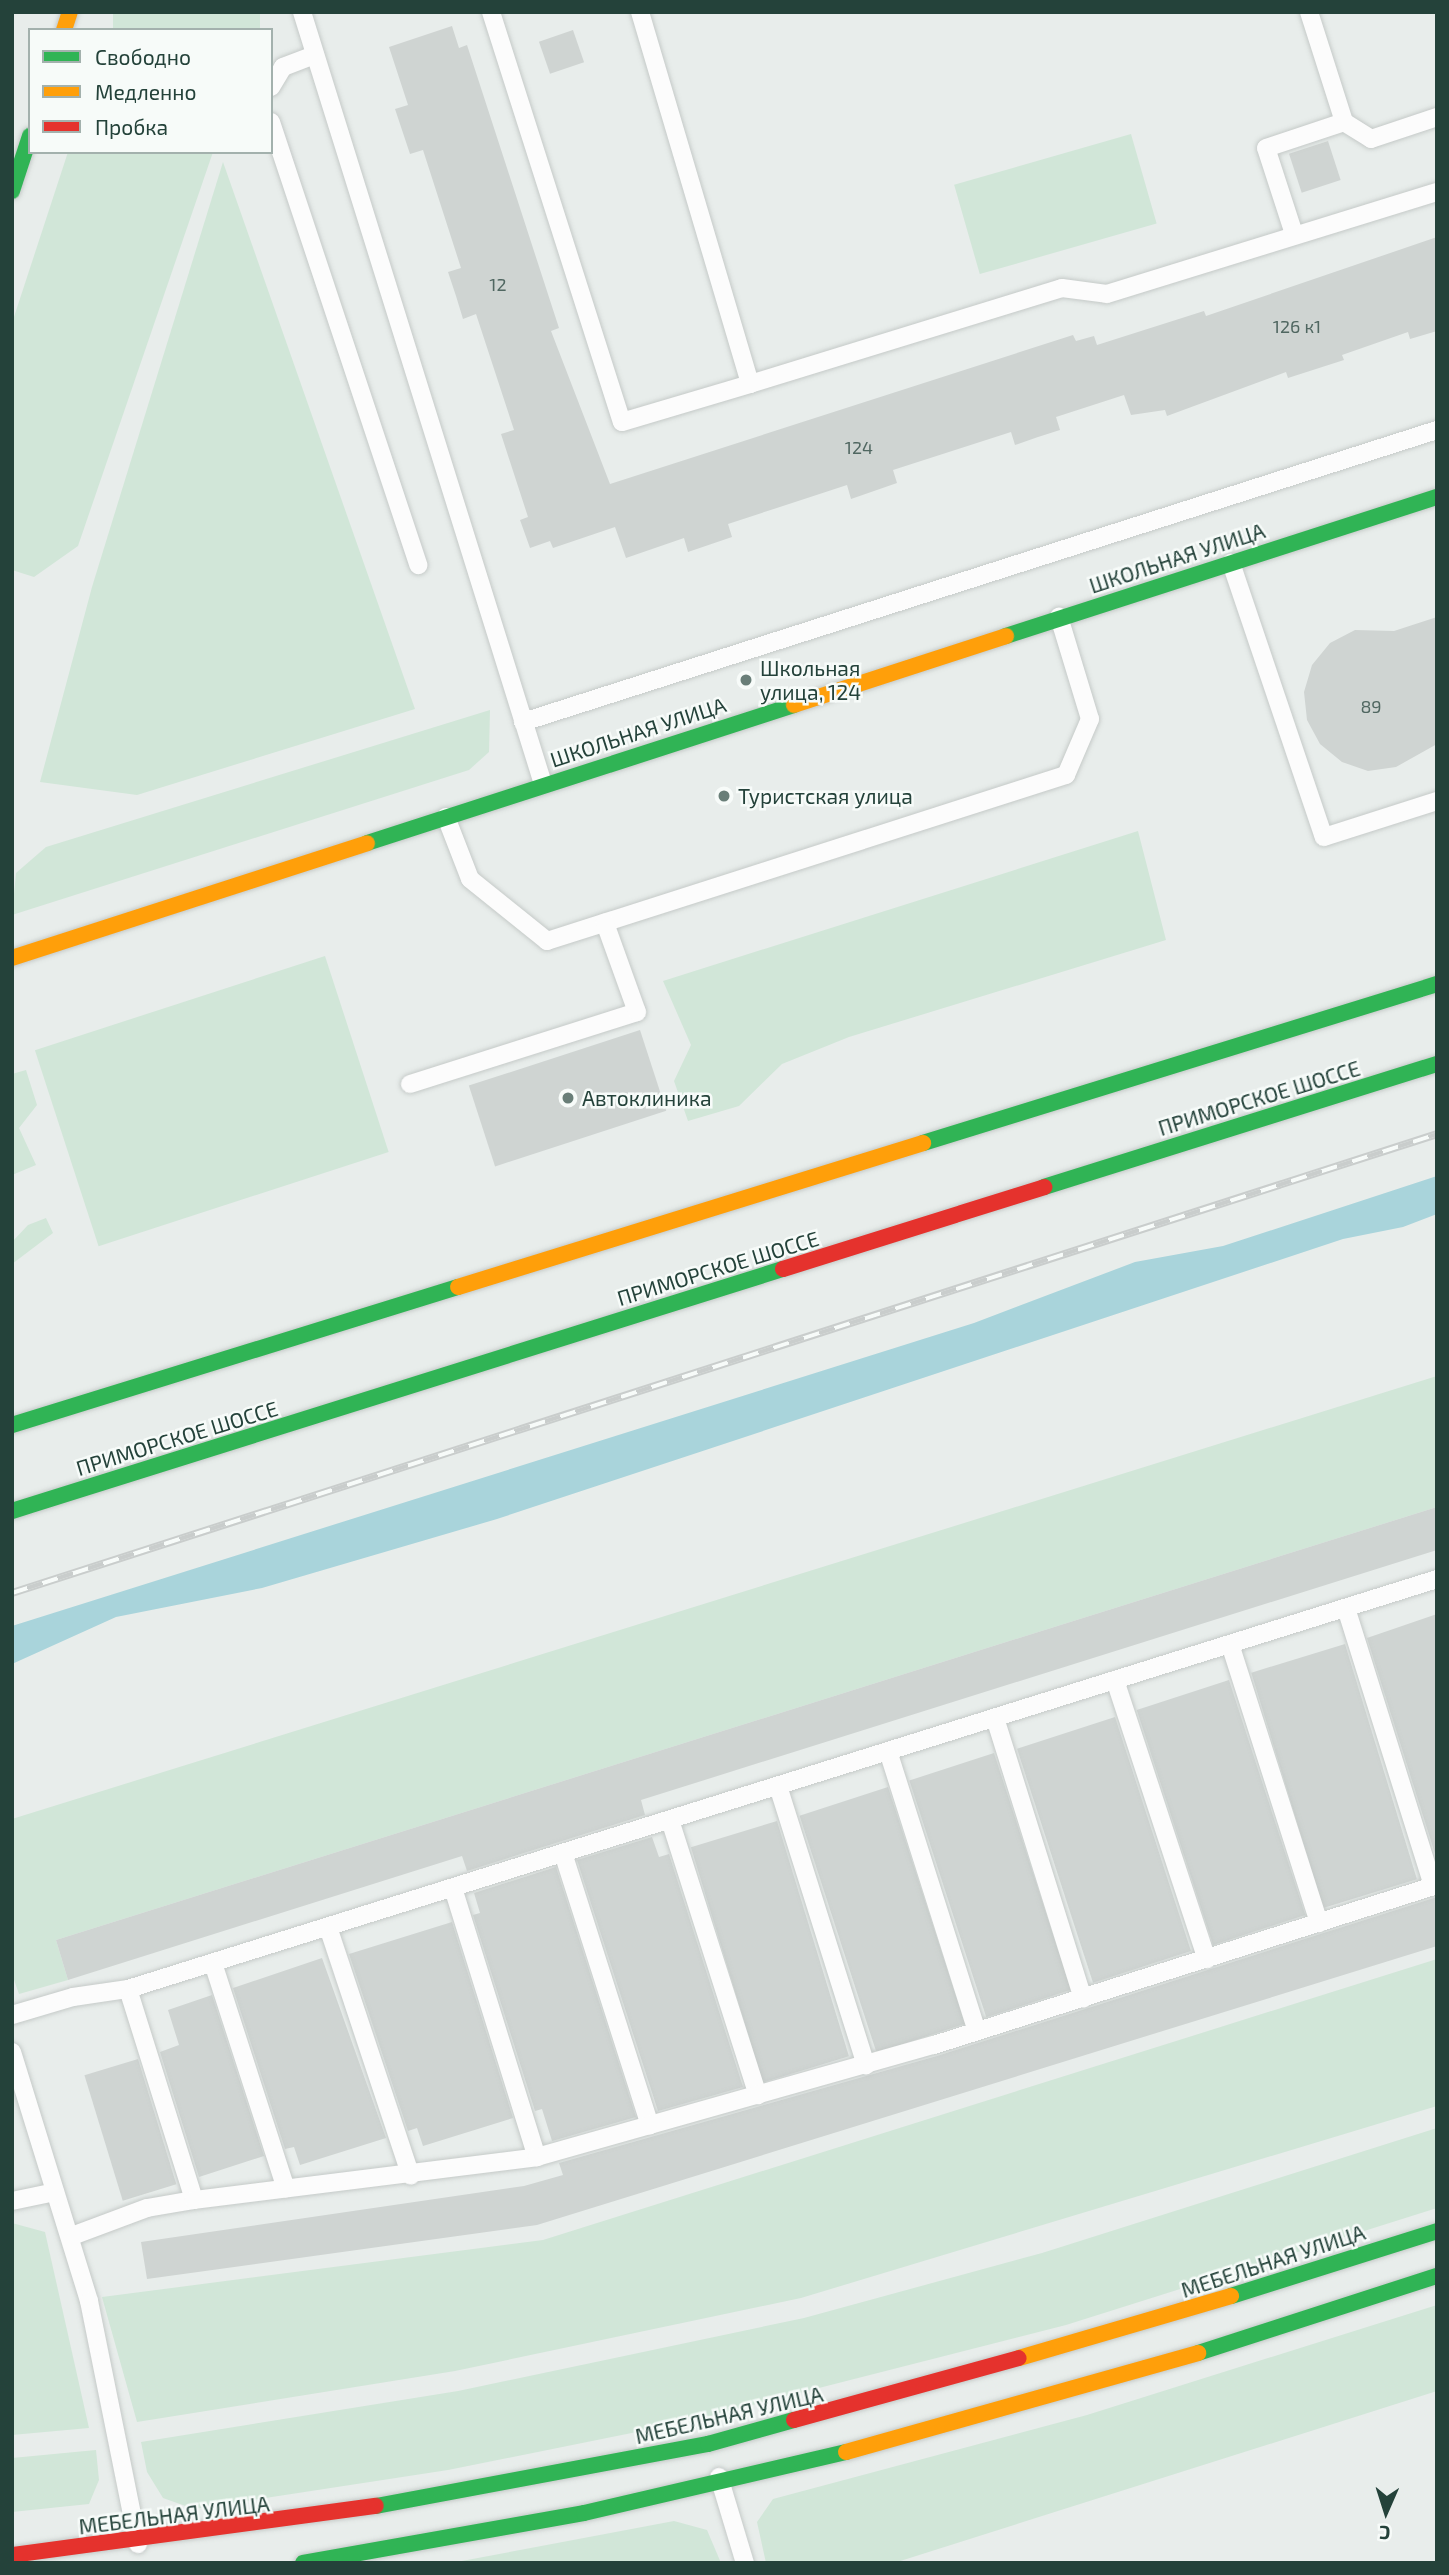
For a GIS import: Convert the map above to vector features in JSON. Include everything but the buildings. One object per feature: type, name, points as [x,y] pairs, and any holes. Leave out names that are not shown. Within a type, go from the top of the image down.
[{"type":"street","points":[[12,191],[28,142]]},
{"type":"street","name":"ШКОЛЬНАЯ УЛИЦА","points":[[12,958],[1059,617],[1437,497]]},
{"type":"street","points":[[12,1425],[1437,984]]},
{"type":"street","name":"ПРИМОРСКОЕ ШОССЕ","points":[[12,1511],[1437,1064]]},
{"type":"street","name":"МЕБЕЛЬНАЯ УЛИЦА","points":[[12,2555],[138,2543],[421,2500],[708,2444],[1153,2321],[1437,2231]]},
{"type":"street","points":[[303,2563],[721,2483],[1098,2382],[1437,2276]]},
{"type":"lane","points":[[302,12],[543,784]]},
{"type":"lane","points":[[491,12],[622,422],[1062,288],[1107,294],[1294,234],[1437,192]]},
{"type":"lane","points":[[640,12],[750,384]]},
{"type":"lane","points":[[1309,12],[1344,122],[1371,139],[1437,117]]},
{"type":"lane","points":[[273,84],[283,67],[315,55]]},
{"type":"lane","points":[[1294,234],[1266,148],[1344,122]]},
{"type":"lane","points":[[273,128],[418,565]]},
{"type":"lane","points":[[523,722],[1437,430]]},
{"type":"lane","points":[[1231,563],[1324,837],[1437,801]]},
{"type":"lane","points":[[446,817],[470,879],[547,942],[1066,775],[1090,719],[1059,617]]},
{"type":"lane","points":[[410,1084],[637,1012],[605,923]]},
{"type":"lane","points":[[12,2015],[73,1997],[128,1989],[213,1963],[1437,1579]]},
{"type":"lane","points":[[72,2236],[147,2208],[194,2200],[411,2176],[537,2157],[977,2031],[1435,1886],[1346,1608]]},
{"type":"lane","points":[[1230,1644],[1319,1923]]},
{"type":"lane","points":[[1115,1680],[1207,1959]]},
{"type":"lane","points":[[995,1718],[1083,1998]]},
{"type":"lane","points":[[888,1751],[977,2031]]},
{"type":"lane","points":[[778,1786],[866,2064]]},
{"type":"lane","points":[[670,1820],[758,2095]]},
{"type":"lane","points":[[563,1853],[650,2125]]},
{"type":"lane","points":[[453,1888],[537,2157]]},
{"type":"lane","points":[[328,1927],[411,2176]]},
{"type":"lane","points":[[213,1963],[286,2189]]},
{"type":"lane","points":[[128,1989],[194,2200]]},
{"type":"lane","points":[[12,2052],[55,2192],[72,2236],[138,2543]]},
{"type":"lane","points":[[12,2201],[55,2192]]},
{"type":"lane","points":[[708,2444],[745,2563]]},
{"type":"green space","points":[[113,12],[260,12],[260,28],[113,28]]},
{"type":"green space","points":[[1131,134],[1157,223],[980,274],[954,185]]},
{"type":"green space","points":[[67,154],[212,154],[78,546],[34,577],[12,570],[12,323]]},
{"type":"green space","points":[[223,162],[415,709],[137,795],[40,782],[92,587]]},
{"type":"green space","points":[[490,710],[489,752],[469,770],[12,915],[16,873],[46,847]]},
{"type":"green space","points":[[1138,831],[1166,940],[849,1037],[782,1064],[739,1106],[688,1121],[674,1081],[691,1045],[663,981]]},
{"type":"green space","points":[[325,956],[389,1152],[99,1246],[35,1050]]},
{"type":"green space","points":[[26,1070],[37,1105],[19,1128],[36,1165],[12,1175],[12,1074]]},
{"type":"green space","points":[[46,1218],[53,1233],[12,1264],[12,1242],[28,1225]]},
{"type":"green space","points":[[1437,1376],[1437,1507],[56,1940],[68,1980],[19,1994],[12,1974],[12,1819]]},
{"type":"green space","points":[[1437,1959],[1437,2106],[801,2298],[455,2371],[137,2422],[102,2297],[543,2240]]},
{"type":"green space","points":[[1437,2128],[1437,2208],[1066,2325],[686,2422],[448,2470],[194,2509],[163,2498],[147,2472],[141,2442],[458,2391],[804,2318],[1042,2253]]},
{"type":"green space","points":[[12,2223],[45,2232],[89,2428],[12,2435]]},
{"type":"green space","points":[[1437,2305],[1437,2391],[894,2563],[766,2563],[757,2522],[773,2499],[1087,2415]]},
{"type":"green space","points":[[96,2450],[99,2480],[89,2504],[12,2512],[12,2458]]},
{"type":"green space","points":[[674,2521],[707,2530],[721,2563],[451,2563]]},
{"type":"water","points":[[1437,1176],[1437,1214],[1403,1227],[1343,1239],[497,1519],[262,1588],[116,1617],[12,1664],[12,1626],[974,1323],[1135,1262],[1223,1246]]},
{"type":"railway","points":[[12,1593],[1437,1134]]},
{"type":"traffic: fast","points":[[12,191],[28,142]]},
{"type":"traffic: fast","points":[[1006,636],[1437,497]]},
{"type":"traffic: fast","points":[[367,843],[794,705]]},
{"type":"traffic: fast","points":[[923,1143],[1437,984]]},
{"type":"traffic: fast","points":[[1044,1187],[1437,1064]]},
{"type":"traffic: fast","points":[[12,1511],[783,1269]]},
{"type":"traffic: fast","points":[[12,1425],[458,1287]]},
{"type":"traffic: fast","points":[[1231,2296],[1437,2231]]},
{"type":"traffic: fast","points":[[1198,2353],[1437,2276]]},
{"type":"traffic: fast","points":[[376,2506],[708,2444],[794,2420]]},
{"type":"traffic: fast","points":[[303,2563],[584,2513],[846,2452]]},
{"type":"traffic: slow","points":[[65,28],[70,12]]},
{"type":"traffic: slow","points":[[794,705],[1006,636]]},
{"type":"traffic: slow","points":[[12,958],[367,843]]},
{"type":"traffic: slow","points":[[458,1287],[923,1143]]},
{"type":"traffic: slow","points":[[1019,2358],[1231,2296]]},
{"type":"traffic: slow","points":[[846,2452],[1198,2353]]},
{"type":"traffic: jam","points":[[783,1269],[1044,1187]]},
{"type":"traffic: jam","points":[[794,2420],[1019,2358]]},
{"type":"traffic: jam","points":[[12,2555],[376,2506]]},
{"type":"place","name":"Школьная улица, 124","points":[[746,680]]},
{"type":"place","name":"Туристская улица","points":[[724,796]]},
{"type":"place","name":"Автоклиника","points":[[568,1098]]}]
